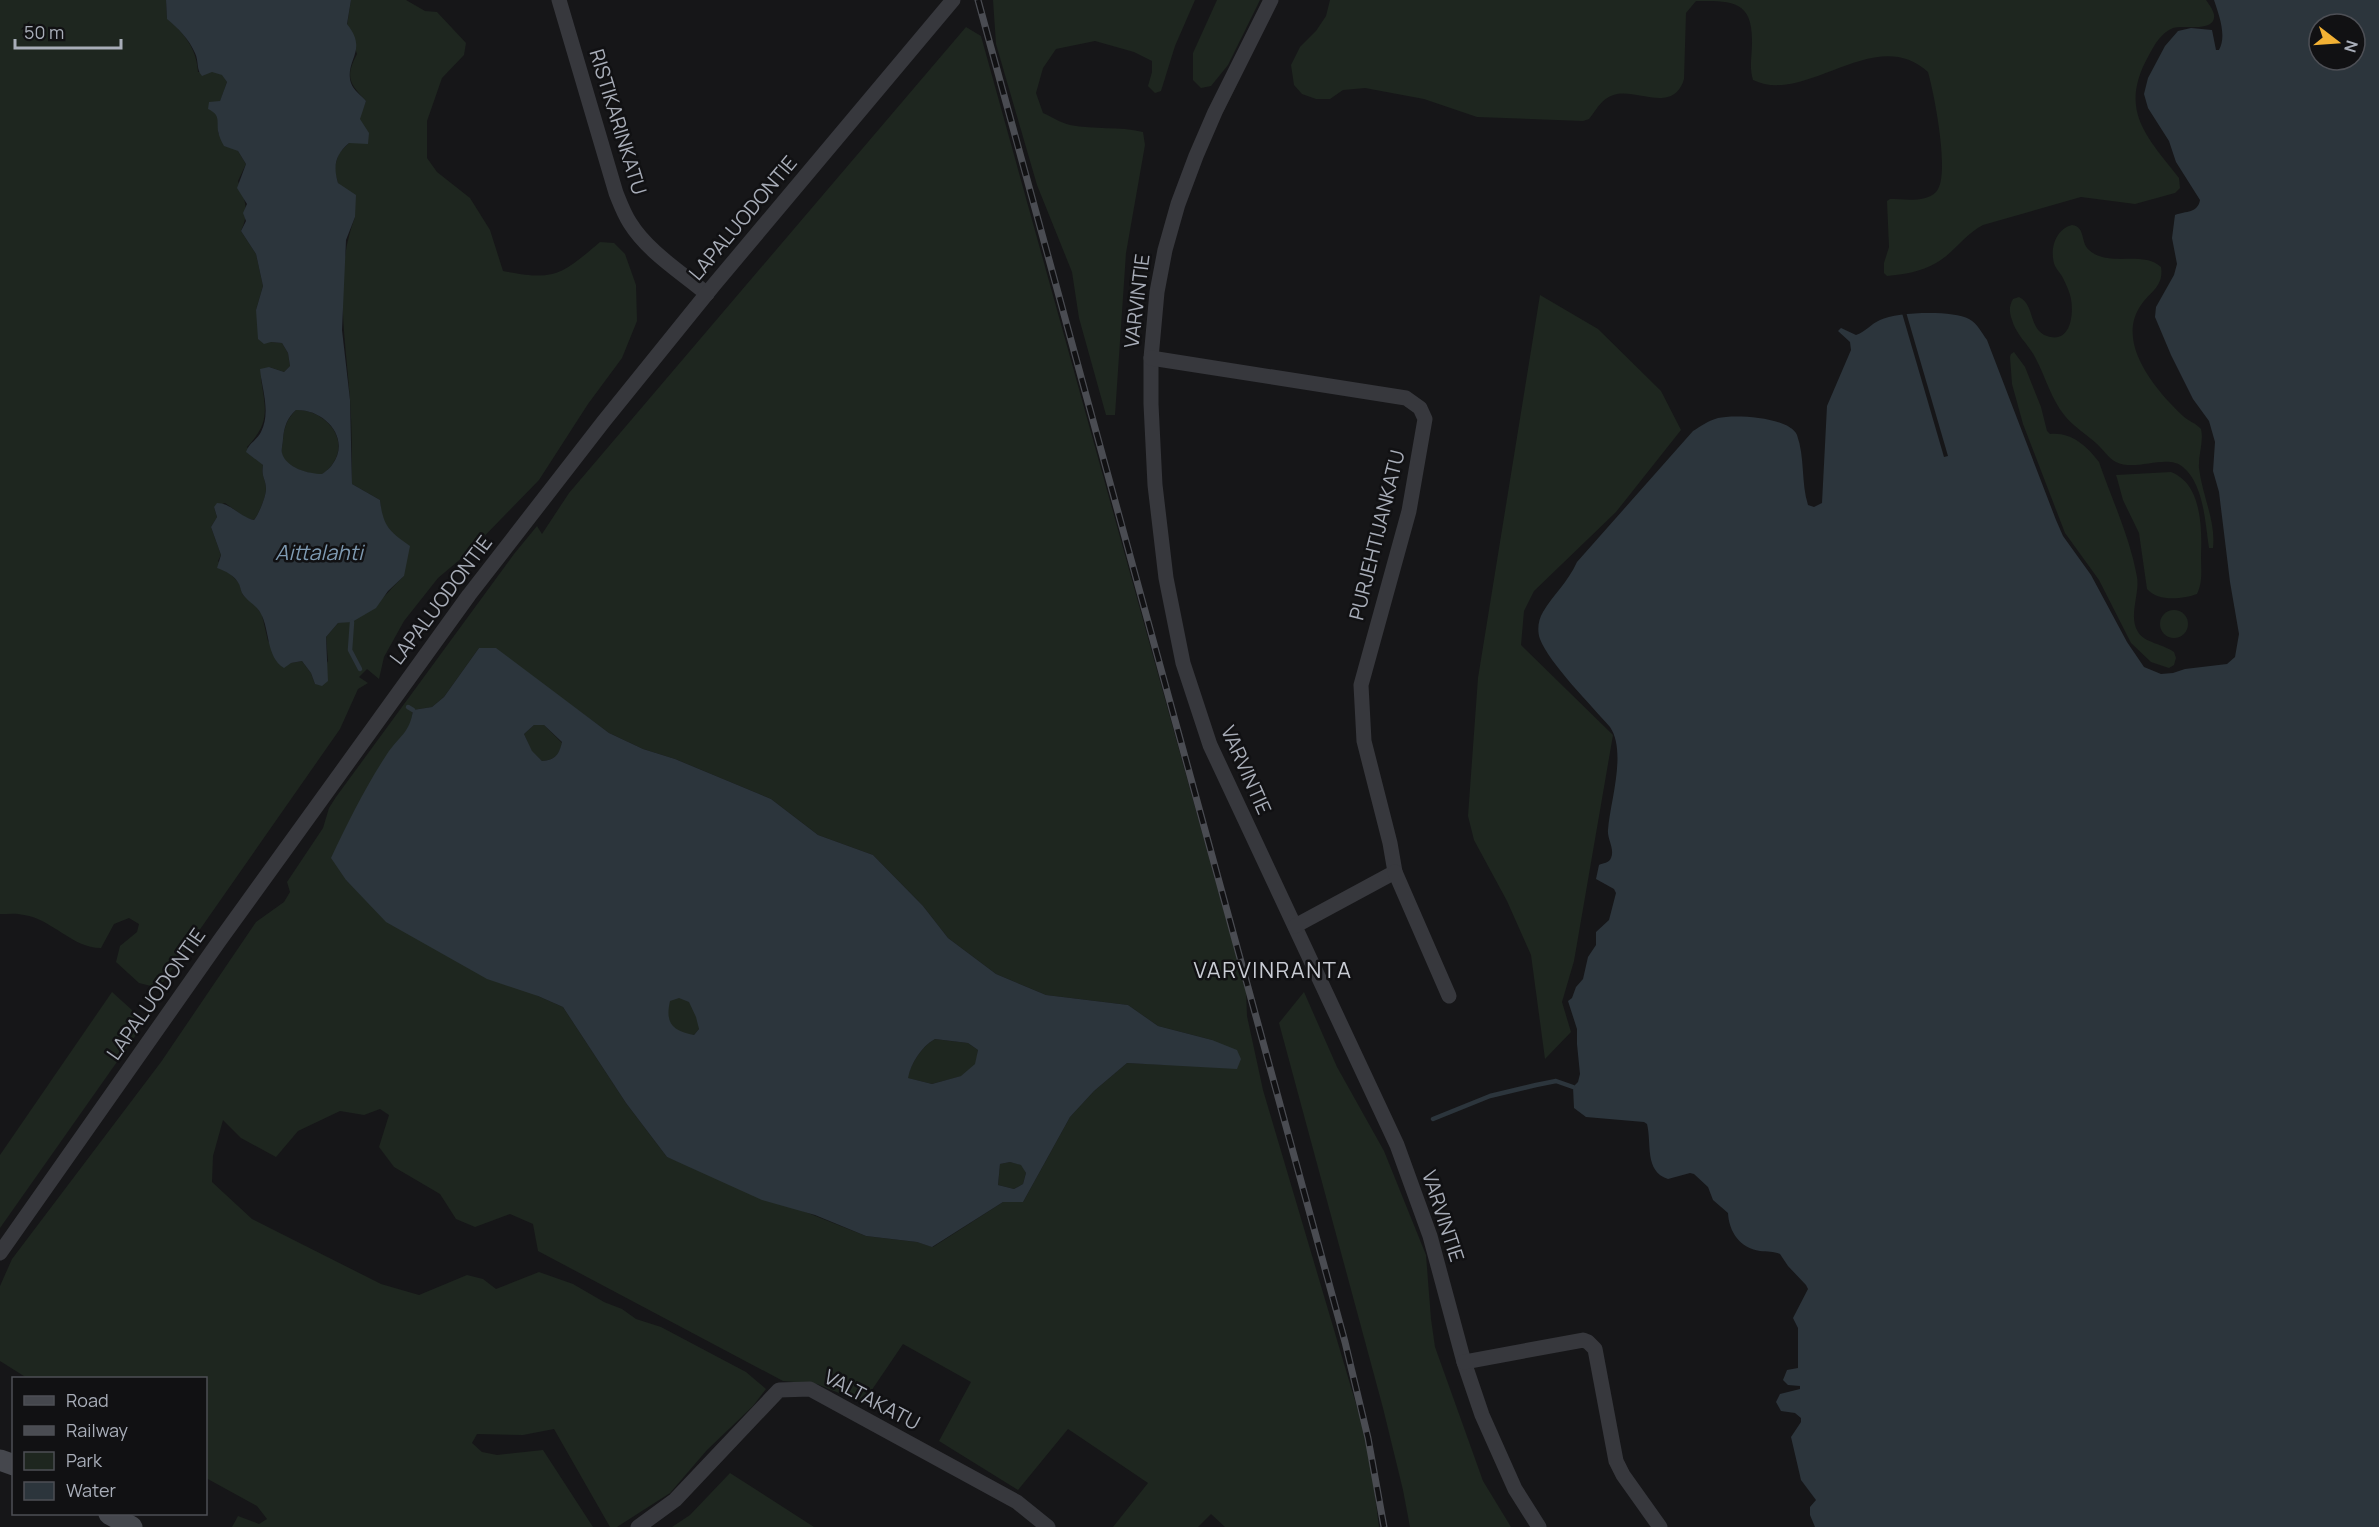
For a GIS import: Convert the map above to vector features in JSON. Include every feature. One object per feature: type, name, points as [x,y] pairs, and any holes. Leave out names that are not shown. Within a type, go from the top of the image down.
[{"type":"main road","points":[[111,1515],[132,1527]]},
{"type":"street","name":"RISTIKARINKATU","points":[[559,0],[616,193],[624,212],[648,245],[707,294]]},
{"type":"street","name":"LAPALUODONTIE","points":[[0,1253],[394,696],[590,439],[707,294],[953,0]]},
{"type":"street","name":"VARVINTIE","points":[[1271,0],[1215,112],[1178,204],[1156,292],[1151,358],[1153,439],[1159,527],[1174,626],[1183,663],[1210,745],[1397,1145],[1430,1236],[1464,1362],[1497,1454],[1515,1489],[1539,1527]]},
{"type":"street","name":"PURJEHTIJANKATU","points":[[1151,358],[1406,398],[1414,402],[1423,413],[1425,426],[1414,489],[1361,685],[1364,741],[1390,843],[1395,872],[1449,996]]},
{"type":"street","points":[[1295,926],[1395,872]]},
{"type":"street","points":[[1464,1362],[1584,1340],[1588,1342],[1595,1349],[1616,1461],[1623,1475],[1660,1527]]},
{"type":"street","name":"VALTAKATU","points":[[638,1527],[675,1500],[778,1390],[810,1389],[1017,1502],[1048,1527]]},
{"type":"green space","points":[[0,0],[166,0],[167,18],[188,42],[195,56],[198,72],[212,71],[223,75],[227,82],[216,113],[219,118],[218,133],[238,151],[246,164],[238,181],[246,212],[241,231],[256,254],[263,286],[256,310],[271,342],[282,343],[288,353],[290,366],[284,372],[269,367],[261,379],[265,408],[263,423],[260,431],[247,447],[263,465],[266,492],[258,514],[254,520],[246,518],[225,503],[214,507],[217,517],[211,527],[221,555],[218,561],[239,583],[243,595],[256,606],[262,615],[268,641],[291,663],[302,661],[311,673],[315,684],[328,661],[326,637],[338,623],[359,617],[375,606],[404,576],[392,533],[382,519],[380,500],[352,484],[351,421],[343,284],[344,261],[355,217],[338,183],[334,169],[339,153],[349,143],[366,101],[353,84],[350,74],[357,54],[347,25],[351,0],[406,0],[425,11],[437,12],[466,43],[464,55],[442,78],[427,121],[427,158],[437,172],[470,198],[490,230],[503,271],[534,275],[556,273],[575,262],[600,242],[614,243],[625,254],[636,285],[637,321],[622,358],[588,404],[539,480],[470,551],[438,578],[404,621],[384,657],[379,679],[367,669],[359,677],[368,683],[358,689],[340,729],[159,988],[139,983],[116,962],[120,946],[137,932],[139,924],[129,918],[114,924],[101,948],[91,947],[71,939],[34,918],[18,914],[0,914]]},
{"type":"green space","points":[[993,0],[1195,0],[1175,46],[1161,91],[1155,93],[1148,86],[1152,61],[1134,52],[1095,41],[1056,49],[1043,68],[1036,93],[1043,113],[1067,124],[1143,132],[1145,145],[1126,253],[1115,415],[1106,415],[1079,318],[1072,272],[1037,185],[996,44]]},
{"type":"green space","points":[[1217,0],[1260,0],[1228,65],[1211,86],[1201,88],[1193,80],[1193,53]]},
{"type":"green space","points":[[1330,0],[2206,0],[2214,16],[2213,21],[2206,26],[2173,28],[2162,36],[2140,74],[2136,92],[2136,107],[2147,135],[2179,178],[2180,188],[2175,193],[2135,204],[2081,197],[1983,225],[1942,259],[1930,266],[1887,276],[1884,273],[1884,263],[1889,247],[1887,201],[1926,198],[1936,192],[1942,170],[1940,134],[1928,72],[1907,59],[1886,56],[1863,60],[1795,83],[1774,85],[1753,80],[1751,29],[1749,18],[1744,11],[1730,3],[1696,1],[1686,13],[1684,79],[1673,95],[1655,98],[1617,94],[1603,101],[1589,119],[1583,121],[1477,117],[1424,99],[1365,88],[1343,90],[1330,99],[1316,99],[1302,94],[1294,85],[1291,65],[1300,47],[1316,31],[1326,16]]},
{"type":"green space","points":[[966,27],[981,36],[1246,991],[1247,1016],[1263,1090],[1369,1448],[1379,1527],[1225,1527],[1211,1514],[1198,1527],[1113,1527],[1148,1483],[1068,1429],[1018,1490],[939,1441],[971,1382],[903,1344],[863,1403],[817,1384],[783,1381],[538,1251],[533,1224],[510,1214],[475,1227],[456,1219],[440,1194],[394,1167],[379,1147],[389,1115],[380,1109],[364,1115],[340,1111],[298,1131],[276,1157],[241,1138],[223,1120],[213,1156],[212,1182],[252,1219],[381,1284],[419,1295],[467,1275],[483,1279],[496,1289],[539,1272],[573,1284],[604,1302],[622,1309],[636,1319],[661,1327],[746,1372],[766,1389],[753,1406],[707,1450],[670,1493],[617,1527],[610,1527],[554,1429],[523,1435],[477,1434],[472,1443],[482,1452],[497,1455],[543,1450],[593,1527],[232,1527],[238,1516],[259,1524],[267,1519],[257,1506],[207,1479],[207,1377],[25,1377],[0,1361],[0,1286],[12,1259],[161,1062],[256,922],[284,902],[290,892],[287,882],[323,828],[329,808],[336,797],[514,554],[537,526],[542,534],[569,493]],"holes":[[[479,648],[556,694],[609,733],[643,749],[675,759],[771,799],[818,835],[873,855],[923,906],[948,938],[996,974],[1046,995],[1128,1005],[1158,1026],[1212,1040],[1170,1065],[1127,1063],[1094,1091],[1070,1117],[1023,1202],[1003,1202],[933,1247],[917,1242],[866,1236],[667,1157],[626,1103],[563,1007],[538,996],[366,899],[346,880],[389,752],[406,733],[411,723],[413,710],[432,707],[444,697]]]},
{"type":"green space","points":[[2072,225],[2081,232],[2086,247],[2097,255],[2106,258],[2145,260],[2161,267],[2159,284],[2141,305],[2134,319],[2135,350],[2161,393],[2185,418],[2201,429],[2199,468],[2211,518],[2213,548],[2209,548],[2205,516],[2199,494],[2190,475],[2183,467],[2169,462],[2124,465],[2110,458],[2065,416],[2052,396],[2040,366],[2014,325],[2010,307],[2013,299],[2019,297],[2024,300],[2041,333],[2047,336],[2061,336],[2069,327],[2072,306],[2068,288],[2053,260],[2053,247],[2061,231]]},
{"type":"green space","points":[[1540,295],[1598,329],[1661,391],[1681,430],[1616,512],[1534,591],[1524,611],[1521,645],[1613,735],[1574,961],[1562,1002],[1571,1032],[1545,1059],[1531,955],[1507,901],[1474,840],[1468,816],[1478,678]]},
{"type":"green space","points":[[2014,352],[2025,367],[2041,407],[2047,431],[2050,434],[2065,435],[2078,441],[2099,462],[2134,562],[2137,577],[2135,626],[2145,639],[2174,652],[2176,658],[2174,665],[2169,668],[2151,662],[2131,643],[2099,580],[2065,533],[2023,424],[2012,384],[2010,357]]},
{"type":"green space","points":[[296,410],[316,414],[332,427],[337,435],[339,445],[337,455],[322,475],[293,467],[282,454],[285,427]]},
{"type":"green space","points":[[2171,472],[2189,486],[2198,508],[2201,533],[2201,571],[2197,594],[2164,598],[2147,589],[2139,533],[2123,500],[2116,475]]},
{"type":"green space","points":[[2174,610],[2184,614],[2188,624],[2184,634],[2174,638],[2164,634],[2160,624],[2164,614]]},
{"type":"green space","points":[[534,725],[544,725],[562,743],[558,754],[553,758],[542,761],[532,752],[524,734]]},
{"type":"green space","points":[[655,987],[697,1003],[699,1029],[694,1035],[670,1033]]},
{"type":"green space","points":[[112,992],[133,1011],[138,1032],[0,1228],[0,1155]]},
{"type":"green space","points":[[1304,992],[1337,1067],[1384,1151],[1426,1255],[1435,1347],[1483,1481],[1511,1527],[1410,1527],[1383,1408],[1279,1023]]},
{"type":"green space","points":[[935,1039],[968,1043],[978,1050],[976,1064],[962,1076],[932,1084],[907,1078],[925,1046]]},
{"type":"green space","points":[[1010,1162],[1022,1165],[1026,1173],[1023,1184],[1014,1189],[998,1185],[1000,1164]]},
{"type":"green space","points":[[730,1473],[814,1527],[672,1527],[690,1515]]},
{"type":"water","name":"Aittalahti","points":[[166,0],[351,0],[347,24],[356,41],[356,48],[350,75],[351,83],[366,101],[360,119],[369,133],[368,144],[349,143],[336,161],[338,183],[356,195],[355,217],[346,240],[342,330],[350,400],[352,484],[380,500],[388,527],[410,546],[404,576],[388,591],[376,608],[352,622],[338,623],[326,637],[328,681],[322,686],[315,684],[311,673],[302,661],[291,663],[284,668],[278,663],[271,650],[264,620],[259,611],[244,595],[235,579],[227,572],[217,568],[221,555],[211,527],[217,517],[214,507],[217,503],[222,504],[254,520],[266,492],[263,465],[246,452],[261,432],[264,424],[265,401],[260,369],[269,367],[284,372],[290,366],[288,353],[282,343],[264,344],[258,339],[256,310],[263,286],[256,254],[241,231],[246,221],[243,213],[247,204],[237,188],[246,164],[238,151],[224,146],[218,133],[216,115],[208,109],[209,102],[220,101],[227,82],[222,75],[212,72],[202,76],[190,43],[167,19]],"holes":[[[296,410],[306,411],[325,420],[337,435],[339,445],[337,455],[331,466],[322,474],[311,473],[293,466],[288,463],[282,453],[284,431],[288,420]]]},
{"type":"water","points":[[2214,0],[2379,0],[2379,1527],[1815,1527],[1810,1515],[1810,1507],[1816,1500],[1801,1480],[1791,1437],[1801,1422],[1801,1418],[1795,1413],[1781,1411],[1776,1402],[1780,1394],[1800,1389],[1800,1386],[1788,1385],[1783,1380],[1787,1370],[1798,1368],[1798,1328],[1793,1318],[1808,1289],[1806,1285],[1780,1254],[1760,1251],[1741,1243],[1733,1233],[1728,1213],[1713,1200],[1708,1187],[1694,1174],[1668,1179],[1655,1170],[1650,1156],[1647,1124],[1586,1117],[1574,1108],[1573,1087],[1578,1082],[1580,1074],[1577,1029],[1568,1001],[1583,979],[1588,957],[1596,945],[1596,932],[1609,920],[1616,893],[1614,889],[1596,879],[1599,865],[1609,861],[1612,855],[1608,830],[1616,777],[1617,750],[1615,737],[1610,727],[1561,672],[1545,649],[1539,636],[1539,622],[1543,612],[1577,562],[1693,431],[1718,418],[1761,418],[1784,424],[1792,429],[1799,443],[1808,505],[1814,507],[1822,503],[1827,406],[1851,350],[1850,342],[1838,331],[1841,328],[1856,335],[1888,317],[1938,313],[1969,319],[1987,340],[2063,536],[2091,575],[2127,642],[2144,667],[2161,674],[2173,673],[2185,669],[2227,664],[2235,657],[2239,634],[2219,492],[2213,471],[2215,442],[2209,421],[2193,399],[2155,317],[2156,307],[2174,275],[2177,264],[2172,238],[2175,215],[2191,211],[2197,207],[2200,200],[2176,162],[2169,141],[2148,108],[2144,94],[2148,78],[2165,46],[2178,31],[2191,28],[2212,30],[2216,50],[2219,50],[2222,38],[2220,19]]},
{"type":"water","points":[[479,648],[496,648],[609,733],[643,749],[675,759],[771,799],[818,835],[873,855],[923,906],[948,938],[996,974],[1046,995],[1128,1005],[1158,1026],[1212,1040],[1237,1050],[1241,1059],[1237,1069],[1127,1063],[1094,1091],[1070,1117],[1023,1202],[1003,1202],[932,1247],[917,1242],[866,1236],[815,1215],[762,1200],[667,1157],[626,1103],[563,1007],[487,979],[386,922],[346,880],[331,858],[372,779],[387,754],[407,729],[413,710],[432,707],[444,697]],"holes":[[[534,725],[544,725],[562,742],[556,756],[542,761],[532,751],[524,734]],[[679,998],[689,1002],[699,1029],[694,1035],[680,1031],[672,1025],[669,1015],[670,1001]],[[935,1039],[968,1043],[978,1050],[975,1064],[961,1076],[932,1084],[908,1078],[917,1056]],[[1010,1162],[1021,1165],[1026,1173],[1023,1184],[1014,1189],[998,1185],[1000,1164]]]},
{"type":"pier","points":[[1906,312],[1948,456],[1944,457],[1902,313]]},
{"type":"waterway","points":[[352,622],[350,650],[360,669]]},
{"type":"waterway","points":[[408,707],[413,710]]},
{"type":"waterway","points":[[1433,1119],[1490,1096],[1536,1085],[1556,1081],[1573,1087]]},
{"type":"railway","points":[[978,0],[1345,1342],[1368,1438],[1384,1527]]},
{"type":"district","name":"VARVINRANTA","points":[[1273,970]]}]
